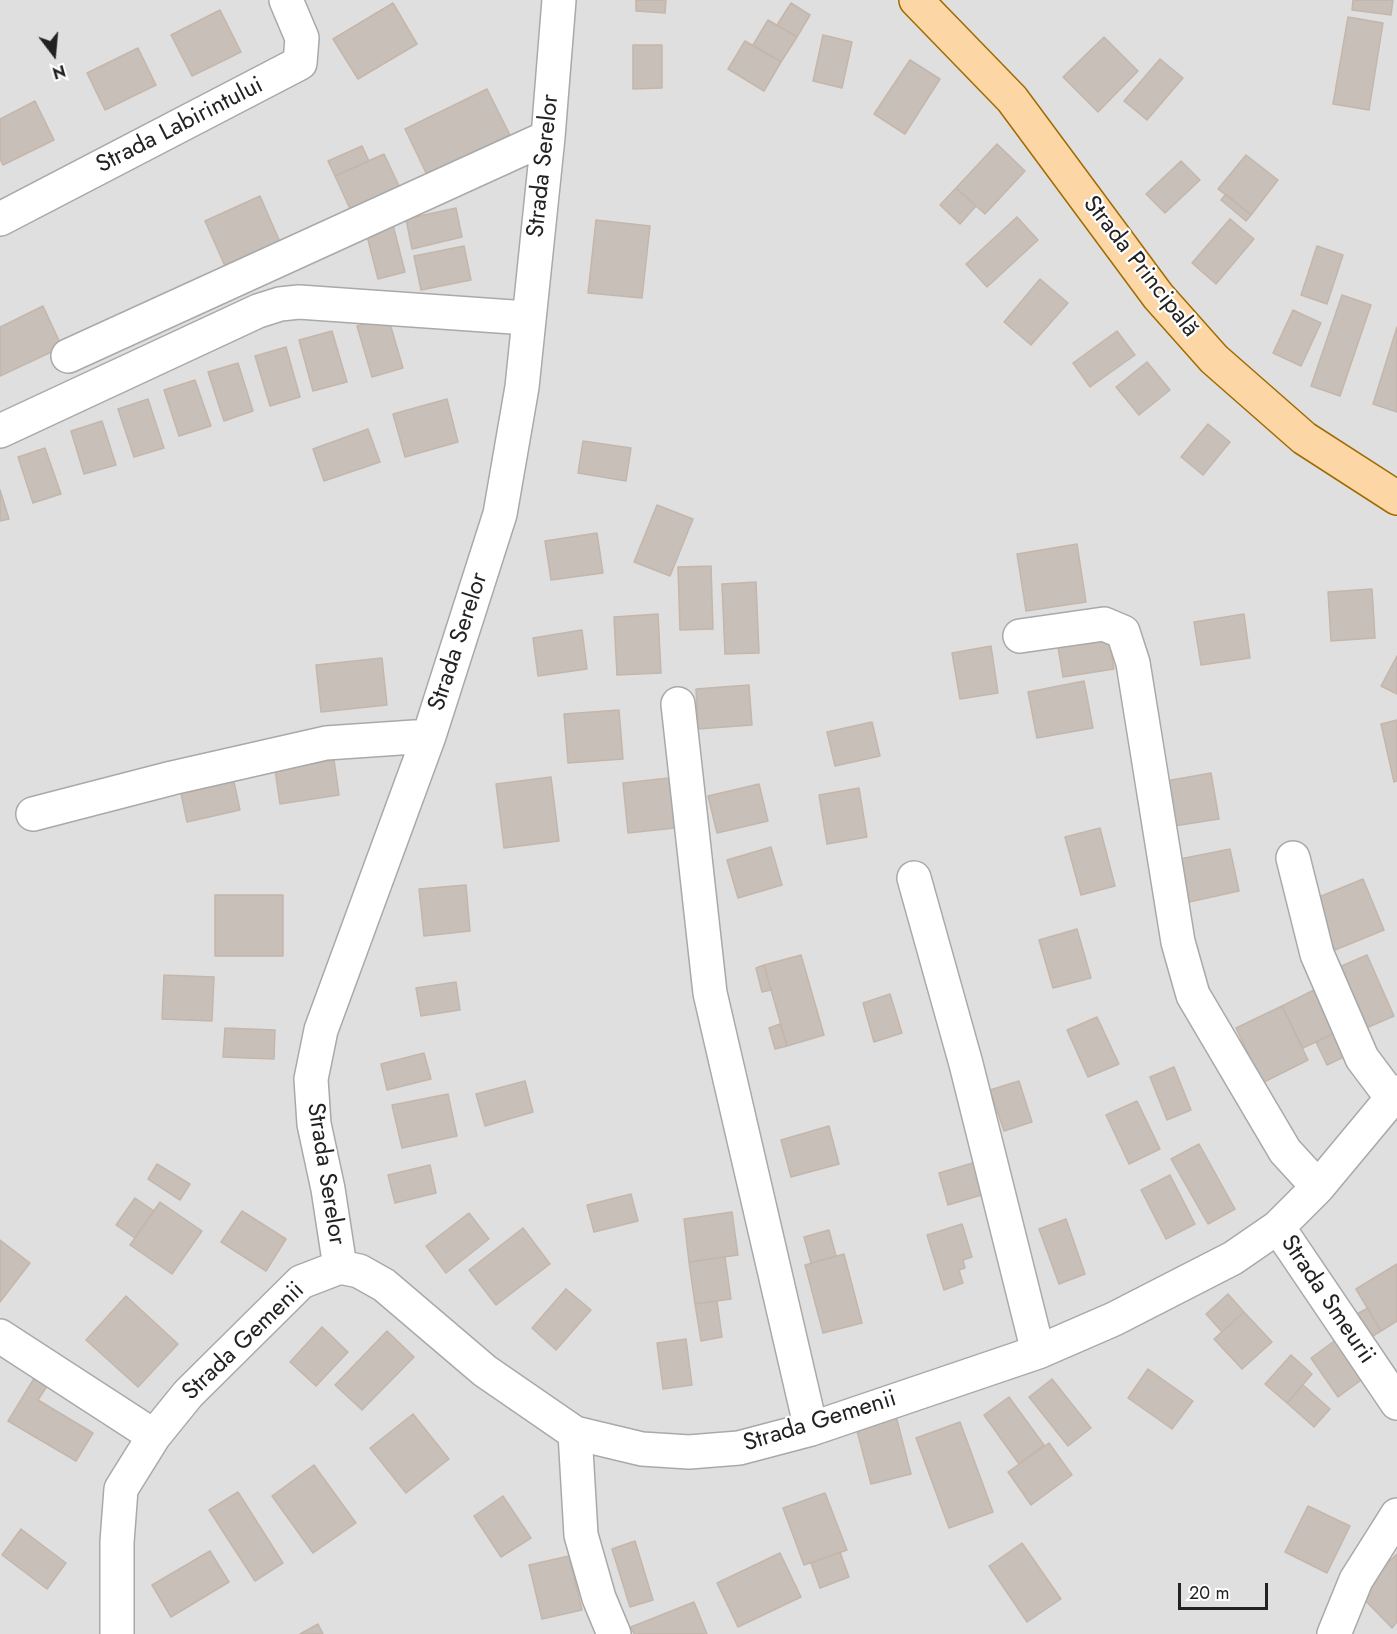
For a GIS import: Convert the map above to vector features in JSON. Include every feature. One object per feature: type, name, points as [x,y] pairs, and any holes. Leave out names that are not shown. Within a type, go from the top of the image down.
[{"type":"main road","name":"Strada Principală","points":[[916,0],[1012,99],[1158,296],[1214,359],[1304,438],[1397,498]]},
{"type":"street","name":"Strada Labirintului","points":[[0,219],[300,63],[302,38],[286,0]]},
{"type":"street","name":"Strada Serelor","points":[[340,1267],[328,1189],[314,1124],[311,1078],[321,1030],[429,736],[500,514],[522,387],[527,318],[548,137],[559,0]]},
{"type":"street","points":[[68,356],[548,137]]},
{"type":"street","points":[[0,431],[258,311],[280,304],[299,302],[527,318]]},
{"type":"street","points":[[1020,636],[1104,624],[1122,632],[1133,663],[1178,942],[1193,995],[1286,1151],[1318,1187]]},
{"type":"street","points":[[678,704],[710,993],[811,1430]]},
{"type":"street","points":[[33,814],[172,778],[326,744],[429,736]]},
{"type":"street","points":[[1293,858],[1317,954],[1362,1058],[1394,1095]]},
{"type":"street","points":[[914,878],[966,1064],[1038,1352]]},
{"type":"street","name":"Strada Gemenii","points":[[117,1634],[117,1542],[121,1489],[154,1436],[188,1394],[301,1282],[340,1267],[359,1271],[384,1285],[485,1371],[575,1433],[642,1449],[689,1452],[739,1448],[811,1430],[1038,1352],[1114,1319],[1233,1258],[1278,1227],[1318,1187],[1394,1095]]},
{"type":"street","name":"Strada Smeurii","points":[[1278,1227],[1397,1403]]},
{"type":"street","points":[[0,1336],[154,1436]]},
{"type":"street","points":[[575,1433],[581,1534],[599,1598],[614,1634]]},
{"type":"street","points":[[1334,1634],[1356,1580],[1397,1515]]},
{"type":"shaded area","points":[[0,0],[1397,0],[1397,1634],[0,1634]]},
{"type":"building","points":[[636,0],[666,0],[665,13],[636,11]]},
{"type":"building","points":[[1353,0],[1393,0],[1391,15],[1352,10]]},
{"type":"building","points":[[393,3],[417,44],[358,79],[333,39]]},
{"type":"building","points":[[791,3],[810,15],[797,37],[777,25]]},
{"type":"building","points":[[220,10],[241,52],[192,76],[171,35]]},
{"type":"building","points":[[1348,17],[1383,23],[1369,110],[1333,104]]},
{"type":"building","points":[[768,20],[797,37],[781,62],[753,45]]},
{"type":"building","points":[[823,35],[852,42],[842,88],[813,81]]},
{"type":"building","points":[[1104,37],[1138,71],[1098,112],[1063,77]]},
{"type":"building","points":[[745,41],[781,62],[764,91],[728,69]]},
{"type":"building","points":[[633,45],[662,45],[662,88],[633,89]]},
{"type":"building","points":[[138,48],[156,85],[105,110],[87,73]]},
{"type":"building","points":[[1160,59],[1183,78],[1147,120],[1124,101]]},
{"type":"building","points":[[910,60],[940,79],[905,134],[874,114]]},
{"type":"building","points":[[487,89],[510,135],[427,175],[405,129]]},
{"type":"building","points":[[35,101],[54,140],[3,165],[0,159],[0,119]]},
{"type":"building","points":[[997,144],[1025,171],[985,214],[956,188]]},
{"type":"building","points":[[362,146],[369,161],[335,176],[328,161]]},
{"type":"building","points":[[384,154],[400,188],[351,211],[335,176]]},
{"type":"building","points":[[1246,155],[1278,180],[1251,215],[1218,189]]},
{"type":"building","points":[[1181,161],[1200,180],[1165,213],[1146,194]]},
{"type":"building","points":[[956,188],[976,206],[960,224],[940,205]]},
{"type":"building","points":[[1226,194],[1251,215],[1246,221],[1221,200]]},
{"type":"building","points":[[260,196],[280,242],[225,266],[205,221]]},
{"type":"building","points":[[456,208],[462,237],[412,249],[406,219]]},
{"type":"building","points":[[1017,217],[1038,240],[987,287],[966,264]]},
{"type":"building","points":[[1230,219],[1254,239],[1216,284],[1192,263]]},
{"type":"building","points":[[596,220],[650,226],[642,298],[588,293]]},
{"type":"building","points":[[393,225],[405,272],[378,279],[366,232]]},
{"type":"building","points":[[464,246],[471,280],[421,290],[414,256]]},
{"type":"building","points":[[1317,246],[1343,255],[1327,304],[1301,295]]},
{"type":"building","points":[[1040,279],[1068,303],[1031,345],[1004,322]]},
{"type":"building","points":[[1342,295],[1371,305],[1340,396],[1311,386]]},
{"type":"building","points":[[43,306],[62,347],[0,376],[0,327]]},
{"type":"building","points":[[1293,310],[1321,323],[1301,366],[1273,353]]},
{"type":"building","points":[[388,317],[403,368],[372,377],[357,326]]},
{"type":"building","points":[[1397,327],[1397,412],[1373,404]]},
{"type":"building","points":[[332,331],[347,382],[313,391],[299,340]]},
{"type":"building","points":[[1117,331],[1135,355],[1090,387],[1073,363]]},
{"type":"building","points":[[286,347],[300,397],[270,406],[255,356]]},
{"type":"building","points":[[1147,362],[1170,390],[1139,415],[1116,387]]},
{"type":"building","points":[[238,363],[253,411],[224,421],[208,372]]},
{"type":"building","points":[[195,380],[211,426],[179,436],[164,390]]},
{"type":"building","points":[[148,399],[164,448],[134,457],[118,409]]},
{"type":"building","points":[[447,399],[458,442],[405,457],[393,414]]},
{"type":"building","points":[[102,421],[116,465],[84,474],[71,431]]},
{"type":"building","points":[[1208,424],[1230,442],[1203,475],[1181,457]]},
{"type":"building","points":[[368,429],[380,462],[324,481],[313,449]]},
{"type":"building","points":[[583,441],[631,448],[626,481],[578,473]]},
{"type":"building","points":[[45,448],[61,494],[33,503],[18,457]]},
{"type":"building","points":[[0,490],[9,519],[0,521]]},
{"type":"building","points":[[657,505],[693,519],[670,576],[634,562]]},
{"type":"building","points":[[597,533],[603,573],[551,580],[545,541]]},
{"type":"building","points":[[1077,544],[1086,602],[1026,611],[1017,554]]},
{"type":"building","points":[[711,566],[713,629],[680,630],[678,567]]},
{"type":"building","points":[[756,582],[759,653],[725,654],[722,584]]},
{"type":"building","points":[[1372,589],[1375,638],[1331,641],[1328,592]]},
{"type":"building","points":[[658,614],[661,673],[617,675],[614,617]]},
{"type":"building","points":[[1244,614],[1250,658],[1201,665],[1194,622]]},
{"type":"building","points":[[582,630],[587,669],[538,676],[533,638]]},
{"type":"building","points":[[1109,638],[1114,669],[1063,677],[1058,647]]},
{"type":"building","points":[[991,646],[998,693],[960,699],[952,653]]},
{"type":"building","points":[[1397,656],[1397,694],[1381,686]]},
{"type":"building","points":[[382,658],[387,705],[321,712],[316,665]]},
{"type":"building","points":[[1084,681],[1093,728],[1037,738],[1028,692]]},
{"type":"building","points":[[749,685],[752,725],[698,729],[696,689]]},
{"type":"building","points":[[619,710],[623,759],[568,763],[564,714]]},
{"type":"building","points":[[1397,720],[1397,781],[1394,782],[1381,724]]},
{"type":"building","points":[[872,722],[880,756],[835,766],[827,732]]},
{"type":"building","points":[[334,760],[339,795],[280,804],[275,770]]},
{"type":"building","points":[[1211,773],[1219,819],[1174,826],[1166,781]]},
{"type":"building","points":[[233,777],[240,810],[187,822],[180,789]]},
{"type":"building","points":[[551,777],[559,841],[504,848],[496,784]]},
{"type":"building","points":[[669,778],[675,828],[628,833],[623,783]]},
{"type":"building","points":[[759,784],[768,821],[717,833],[708,796]]},
{"type":"building","points":[[859,788],[867,837],[827,844],[819,795]]},
{"type":"building","points":[[1100,828],[1115,886],[1081,895],[1065,837]]},
{"type":"building","points":[[771,847],[782,885],[738,898],[727,860]]},
{"type":"building","points":[[1230,849],[1239,891],[1189,902],[1180,859]]},
{"type":"building","points":[[1363,879],[1384,930],[1335,950],[1314,899]]},
{"type":"building","points":[[466,885],[470,931],[424,936],[419,889]]},
{"type":"building","points":[[215,895],[283,895],[283,956],[215,956]]},
{"type":"building","points":[[1077,929],[1091,978],[1053,988],[1039,940]]},
{"type":"building","points":[[801,955],[824,1035],[787,1046],[764,965]]},
{"type":"building","points":[[1367,955],[1394,1016],[1357,1032],[1330,971]]},
{"type":"building","points":[[764,965],[771,990],[762,992],[756,968]]},
{"type":"building","points":[[164,975],[214,977],[212,1021],[162,1019]]},
{"type":"building","points":[[456,982],[460,1010],[421,1016],[416,988]]},
{"type":"building","points":[[1320,987],[1341,1030],[1303,1048],[1282,1006]]},
{"type":"building","points":[[890,994],[902,1033],[874,1042],[863,1003]]},
{"type":"building","points":[[1282,1006],[1308,1060],[1262,1083],[1236,1028]]},
{"type":"building","points":[[1097,1017],[1119,1064],[1088,1077],[1067,1030]]},
{"type":"building","points":[[780,1024],[787,1046],[775,1049],[769,1028]]},
{"type":"building","points":[[225,1028],[275,1030],[274,1059],[223,1057]]},
{"type":"building","points":[[1341,1030],[1352,1053],[1327,1065],[1316,1042]]},
{"type":"building","points":[[424,1053],[431,1079],[387,1090],[381,1064]]},
{"type":"building","points":[[1174,1067],[1191,1110],[1167,1120],[1150,1077]]},
{"type":"building","points":[[525,1081],[533,1112],[485,1126],[476,1094]]},
{"type":"building","points":[[1019,1081],[1032,1122],[1004,1131],[990,1090]]},
{"type":"building","points":[[448,1094],[457,1136],[402,1148],[392,1105]]},
{"type":"building","points":[[1137,1101],[1160,1149],[1129,1164],[1106,1115]]},
{"type":"building","points":[[829,1126],[839,1164],[791,1177],[781,1140]]},
{"type":"building","points":[[1199,1144],[1235,1209],[1208,1224],[1171,1159]]},
{"type":"building","points":[[976,1162],[985,1194],[948,1205],[939,1173]]},
{"type":"building","points":[[157,1164],[190,1184],[180,1200],[148,1179]]},
{"type":"building","points":[[430,1165],[436,1193],[395,1203],[388,1175]]},
{"type":"building","points":[[1170,1175],[1195,1224],[1166,1239],[1141,1190]]},
{"type":"building","points":[[631,1194],[638,1221],[594,1232],[587,1205]]},
{"type":"building","points":[[135,1198],[154,1211],[135,1238],[116,1225]]},
{"type":"building","points":[[160,1202],[202,1231],[172,1274],[130,1245]]},
{"type":"building","points":[[242,1211],[286,1239],[266,1271],[221,1242]]},
{"type":"building","points":[[732,1212],[738,1255],[689,1262],[684,1219]]},
{"type":"building","points":[[469,1213],[489,1239],[446,1273],[426,1246]]},
{"type":"building","points":[[1066,1219],[1085,1274],[1059,1284],[1039,1229]]},
{"type":"building","points":[[962,1224],[972,1257],[963,1260],[965,1268],[959,1270],[963,1283],[944,1290],[927,1235]]},
{"type":"building","points":[[523,1228],[550,1264],[496,1305],[469,1270]]},
{"type":"building","points":[[829,1230],[836,1256],[811,1263],[804,1237]]},
{"type":"building","points":[[0,1240],[30,1263],[0,1302]]},
{"type":"building","points":[[844,1254],[862,1323],[823,1333],[805,1265]]},
{"type":"building","points":[[725,1257],[731,1299],[695,1304],[689,1262]]},
{"type":"building","points":[[1397,1264],[1397,1321],[1381,1331],[1356,1289]]},
{"type":"building","points":[[566,1289],[591,1310],[556,1350],[532,1328]]},
{"type":"building","points":[[1228,1294],[1244,1312],[1222,1332],[1206,1314]]},
{"type":"building","points":[[126,1296],[178,1344],[138,1387],[86,1340]]},
{"type":"building","points":[[717,1301],[722,1337],[701,1341],[695,1304]]},
{"type":"building","points":[[1368,1308],[1381,1331],[1371,1337],[1357,1314]]},
{"type":"building","points":[[1244,1312],[1272,1342],[1242,1369],[1214,1339]]},
{"type":"building","points":[[322,1327],[348,1352],[316,1386],[290,1362]]},
{"type":"building","points":[[387,1331],[414,1357],[362,1410],[335,1385]]},
{"type":"building","points":[[686,1339],[692,1385],[663,1389],[657,1343]]},
{"type":"building","points":[[1337,1339],[1364,1378],[1338,1397],[1311,1358]]},
{"type":"building","points":[[1291,1355],[1312,1374],[1287,1403],[1265,1384]]},
{"type":"building","points":[[1148,1369],[1193,1401],[1172,1429],[1128,1398]]},
{"type":"building","points":[[38,1372],[51,1380],[38,1400],[93,1433],[76,1461],[8,1421]]},
{"type":"building","points":[[1052,1379],[1091,1428],[1068,1446],[1029,1397]]},
{"type":"building","points":[[1303,1385],[1330,1409],[1314,1427],[1287,1403]]},
{"type":"building","points":[[1009,1397],[1044,1445],[1019,1464],[984,1415]]},
{"type":"building","points":[[413,1414],[449,1459],[406,1493],[370,1448]]},
{"type":"building","points":[[896,1416],[911,1474],[871,1484],[856,1427]]},
{"type":"building","points":[[960,1422],[993,1512],[949,1528],[916,1438]]},
{"type":"building","points":[[1049,1443],[1072,1475],[1031,1505],[1008,1472]]},
{"type":"building","points":[[314,1465],[356,1523],[313,1553],[272,1496]]},
{"type":"building","points":[[238,1492],[283,1563],[255,1581],[209,1510]]},
{"type":"building","points":[[825,1493],[847,1550],[804,1565],[783,1508]]},
{"type":"building","points":[[503,1496],[531,1538],[501,1557],[474,1516]]},
{"type":"building","points":[[1308,1506],[1350,1526],[1327,1573],[1285,1552]]},
{"type":"building","points":[[21,1529],[66,1563],[47,1589],[2,1555]]},
{"type":"building","points":[[635,1541],[653,1600],[630,1607],[612,1549]]},
{"type":"building","points":[[1022,1543],[1061,1599],[1027,1622],[989,1566]]},
{"type":"building","points":[[210,1551],[229,1582],[171,1617],[152,1585]]},
{"type":"building","points":[[840,1552],[849,1577],[820,1588],[811,1563]]},
{"type":"building","points":[[780,1553],[801,1597],[738,1627],[717,1583]]},
{"type":"building","points":[[1397,1554],[1397,1622],[1392,1628],[1357,1592]]},
{"type":"building","points":[[569,1556],[582,1610],[542,1619],[529,1565]]},
{"type":"building","points":[[694,1602],[707,1634],[634,1634],[631,1627]]},
{"type":"building","points":[[318,1624],[323,1634],[300,1634]]}]
